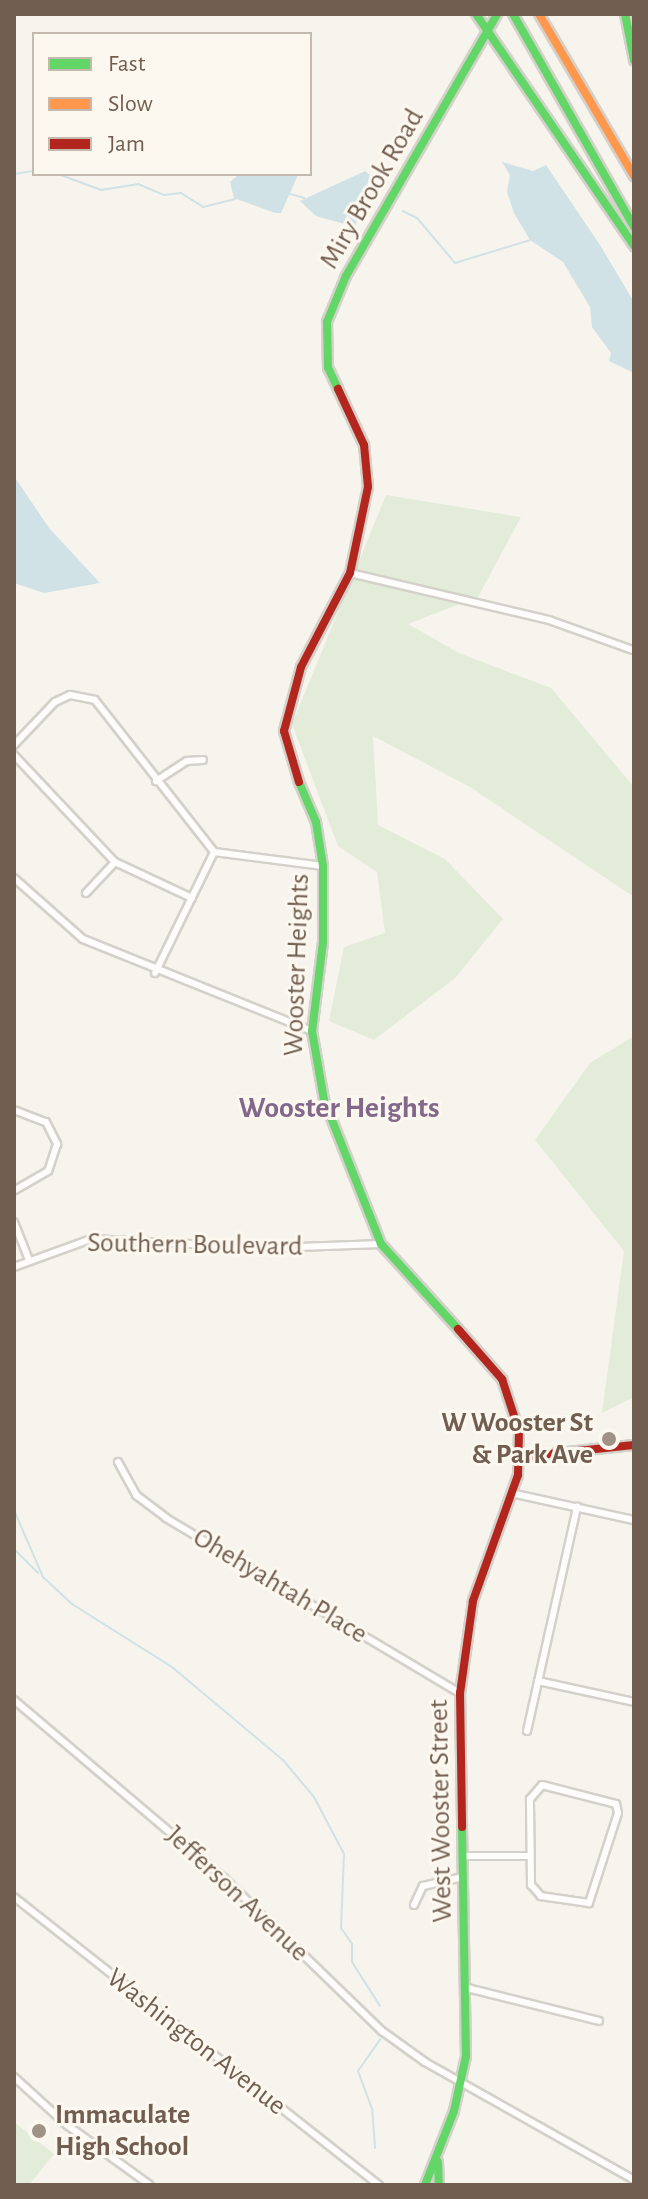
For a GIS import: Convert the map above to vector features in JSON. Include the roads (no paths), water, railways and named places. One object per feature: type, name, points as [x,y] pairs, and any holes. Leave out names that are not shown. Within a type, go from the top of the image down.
[{"type":"main road","points":[[476,14],[486,33],[634,246]]},
{"type":"main road","name":"Miry Brook Road","points":[[339,394],[324,343],[333,303],[497,14]]},
{"type":"main road","points":[[513,14],[634,227]]},
{"type":"main road","points":[[539,14],[634,176]]},
{"type":"main road","points":[[625,14],[634,60]]},
{"type":"main road","name":"Wooster Heights","points":[[339,394],[355,422],[368,466],[350,573],[301,667],[284,731],[287,753],[316,822],[323,866],[323,942],[312,1031],[324,1100],[381,1244],[502,1379],[515,1411],[520,1457]]},
{"type":"main road","points":[[520,1457],[634,1445]]},
{"type":"main road","name":"West Wooster Street","points":[[425,2185],[439,2155],[463,2083],[467,1988],[460,1693],[473,1601],[511,1493],[520,1457]]},
{"type":"main road","points":[[439,2155],[439,2185]]},
{"type":"street","points":[[350,573],[549,620],[633,650]]},
{"type":"street","points":[[14,745],[55,702],[83,696],[105,709],[156,781],[214,852],[323,866]]},
{"type":"street","points":[[14,755],[115,862],[192,898]]},
{"type":"street","points":[[156,781],[187,761],[203,760]]},
{"type":"street","points":[[155,973],[214,852]]},
{"type":"street","points":[[86,893],[115,862]]},
{"type":"street","points":[[14,878],[63,927],[155,973],[312,1031]]},
{"type":"street","points":[[14,1110],[46,1122],[57,1144],[48,1171],[14,1191]]},
{"type":"street","points":[[14,1222],[29,1260]]},
{"type":"street","name":"Southern Boulevard","points":[[14,1267],[71,1244],[112,1238],[255,1248],[381,1244]]},
{"type":"street","name":"Ohehyahtah Place","points":[[118,1462],[136,1495],[166,1518],[460,1693]]},
{"type":"street","points":[[511,1493],[634,1520]]},
{"type":"street","points":[[527,1731],[577,1507]]},
{"type":"street","points":[[538,1681],[634,1702]]},
{"type":"street","name":"Jefferson Avenue","points":[[14,1700],[225,1879],[382,2031],[463,2083],[632,2182]]},
{"type":"street","points":[[536,1787],[616,1804],[618,1813],[589,1903],[580,1905],[535,1892],[530,1856],[530,1799],[536,1787]]},
{"type":"street","points":[[462,1856],[530,1856]]},
{"type":"street","points":[[414,1905],[423,1886],[463,1877]]},
{"type":"street","name":"Washington Avenue","points":[[14,1897],[379,2185]]},
{"type":"street","points":[[467,1988],[599,2021]]},
{"type":"street","points":[[14,2077],[89,2143],[150,2185]]},
{"type":"waterway","points":[[14,174],[32,171]]},
{"type":"waterway","points":[[63,176],[101,190],[138,184],[164,195],[181,193],[203,207],[235,199]]},
{"type":"waterway","points":[[287,193],[304,198]]},
{"type":"waterway","points":[[403,211],[417,218],[455,263],[530,240]]},
{"type":"waterway","points":[[14,1510],[43,1577],[72,1604],[172,1667],[283,1760],[314,1797],[344,1854],[341,1928],[352,1944],[352,1962],[380,2006]]},
{"type":"waterway","points":[[14,1549],[38,1573]]},
{"type":"waterway","points":[[375,2148],[372,2109],[358,2071],[380,2039]]},
{"type":"place","name":"W Wooster St & Park Ave","points":[[609,1439]]},
{"type":"place","name":"Immaculate High School","points":[[39,2131]]},
{"type":"district","name":"Wooster Heights","points":[[339,1108]]}]
